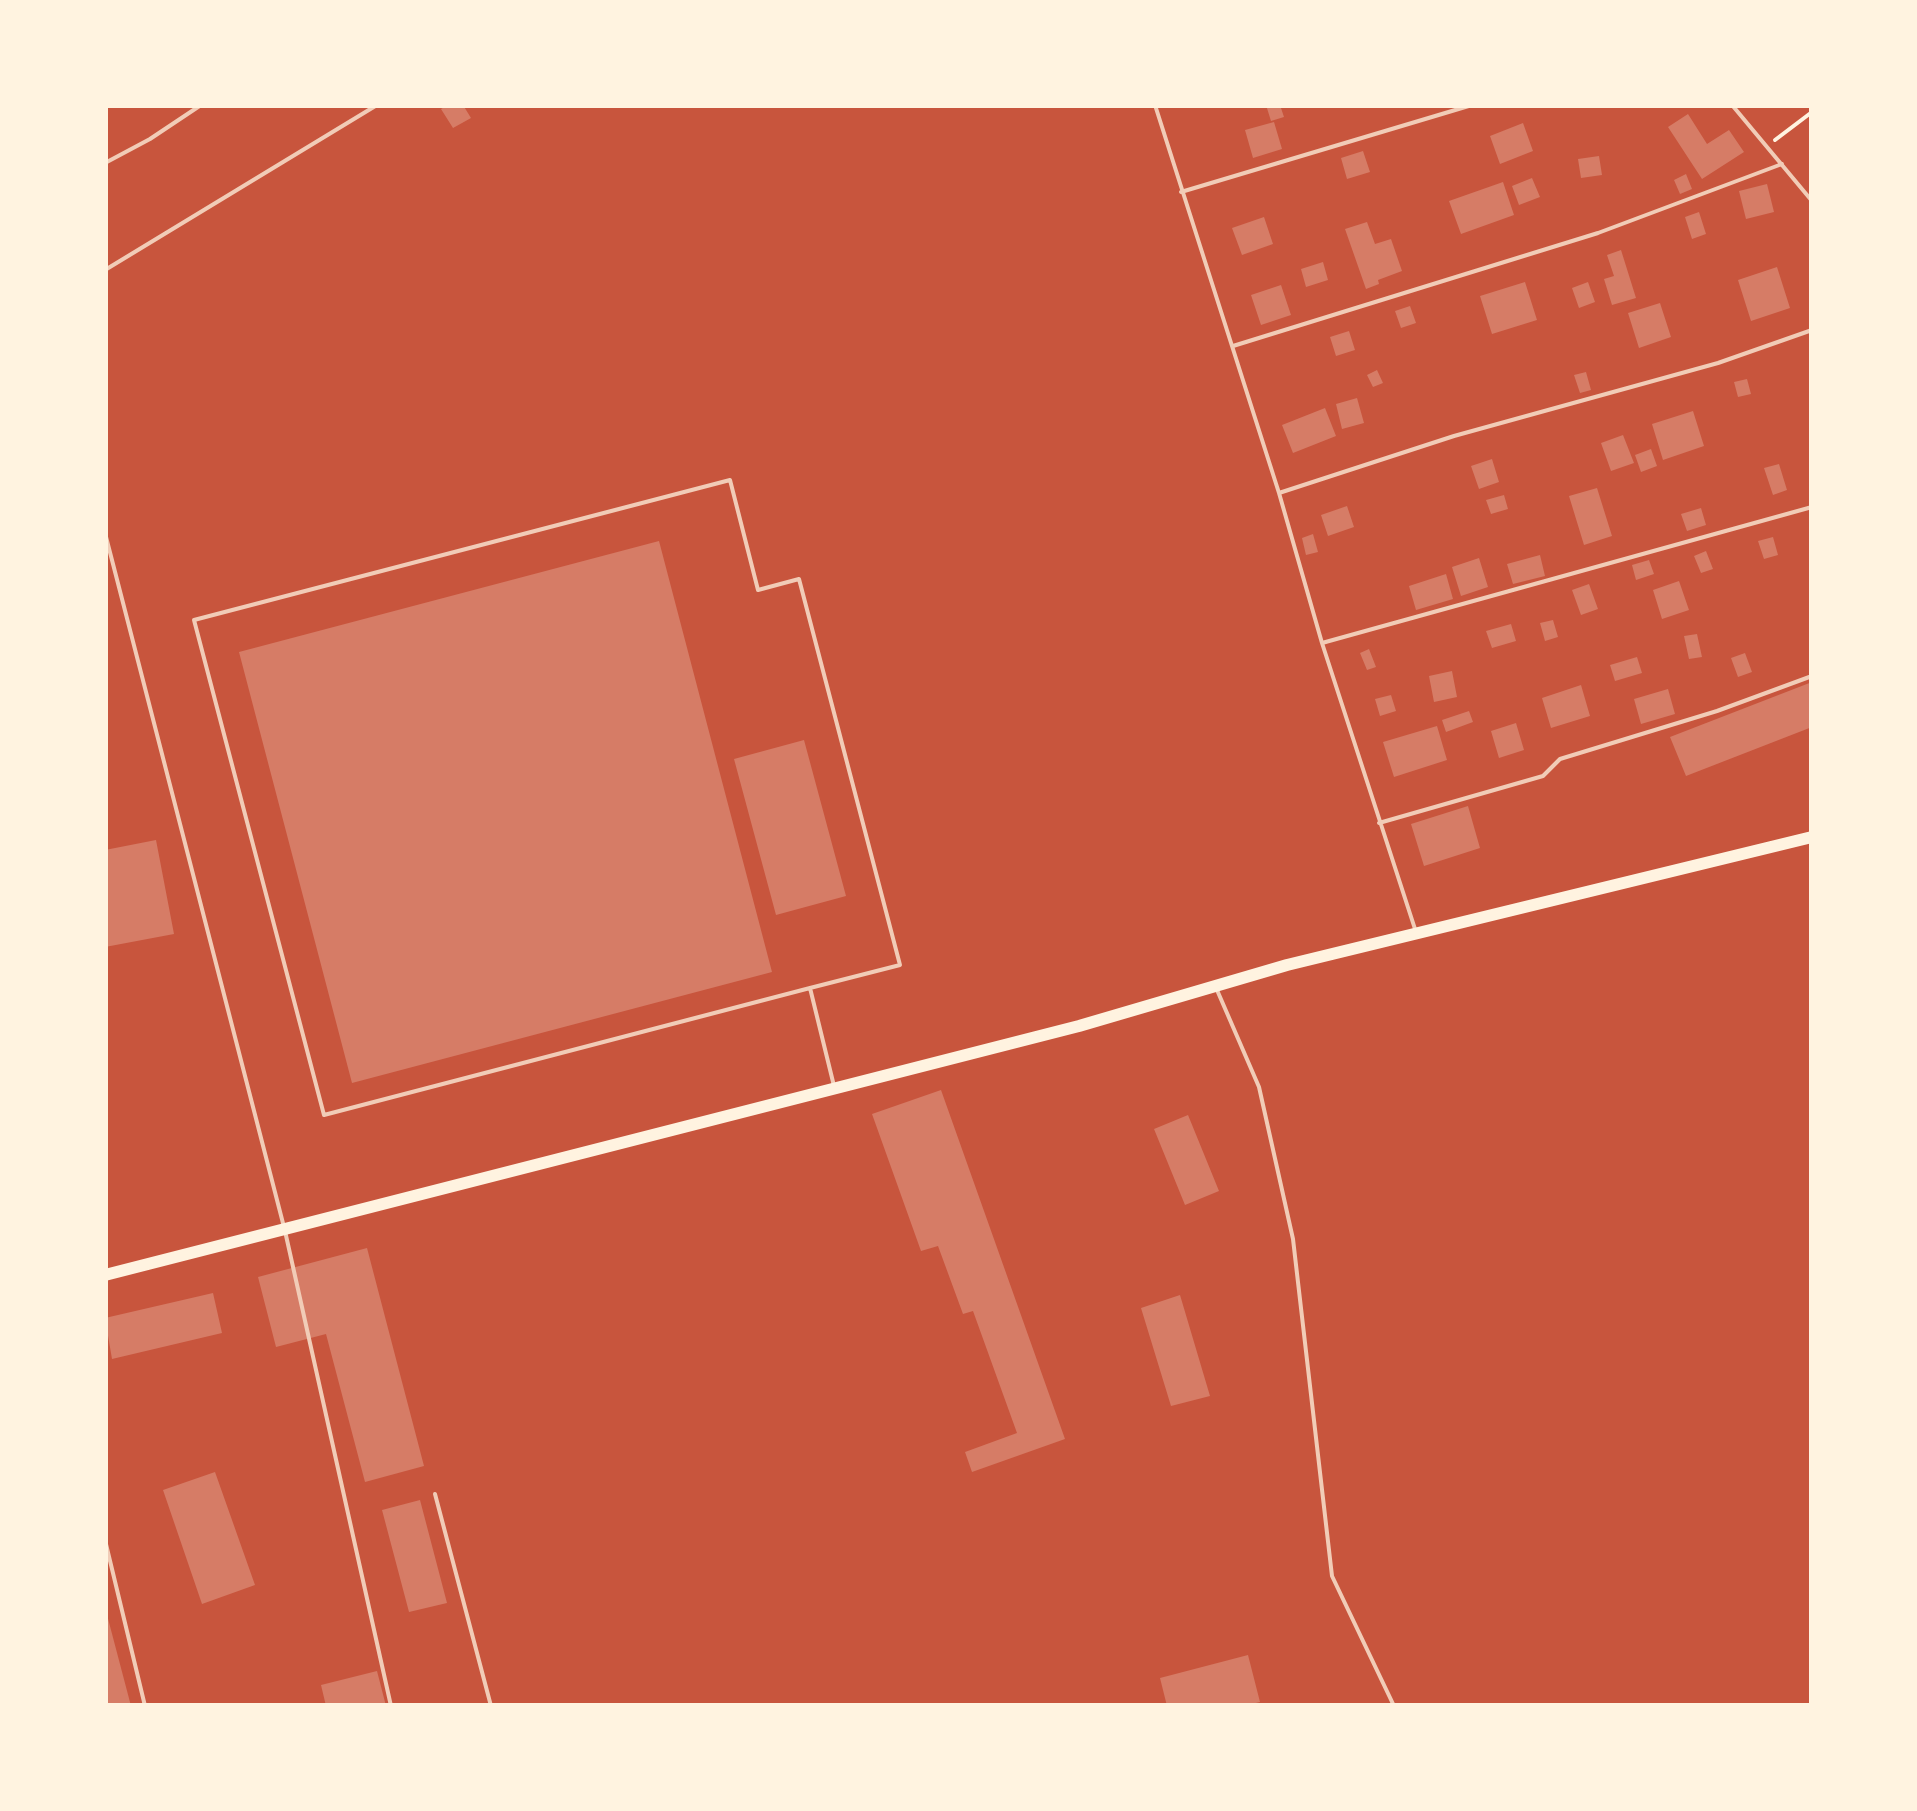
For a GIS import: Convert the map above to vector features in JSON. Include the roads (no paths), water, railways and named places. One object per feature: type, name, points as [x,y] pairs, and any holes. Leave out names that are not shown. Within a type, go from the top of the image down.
[{"type":"main road","points":[[105,1275],[1079,1026],[1416,933],[1812,837]]},
{"type":"lane","points":[[105,162],[150,139],[201,105]]},
{"type":"lane","points":[[105,270],[378,105]]},
{"type":"lane","points":[[1154,105],[1416,933]]},
{"type":"lane","points":[[1181,192],[1472,105]]},
{"type":"lane","points":[[1732,105],[1812,201]]},
{"type":"lane","points":[[1233,346],[1598,233],[1782,164]]},
{"type":"lane","points":[[1279,493],[1454,436],[1718,363],[1812,330]]},
{"type":"lane","points":[[730,480],[758,590],[799,579],[900,965],[810,988],[324,1115],[194,620],[730,480]]},
{"type":"lane","points":[[1322,643],[1812,508]]},
{"type":"lane","points":[[105,534],[285,1230],[391,1706]]},
{"type":"lane","points":[[1379,823],[1543,776],[1560,759],[1718,711],[1812,676]]},
{"type":"lane","points":[[1215,986],[1259,1087],[1294,1239],[1332,1576],[1394,1706]]},
{"type":"lane","points":[[810,988],[834,1086]]},
{"type":"lane","points":[[435,1494],[491,1706]]},
{"type":"lane","points":[[105,1540],[145,1706]]}]
